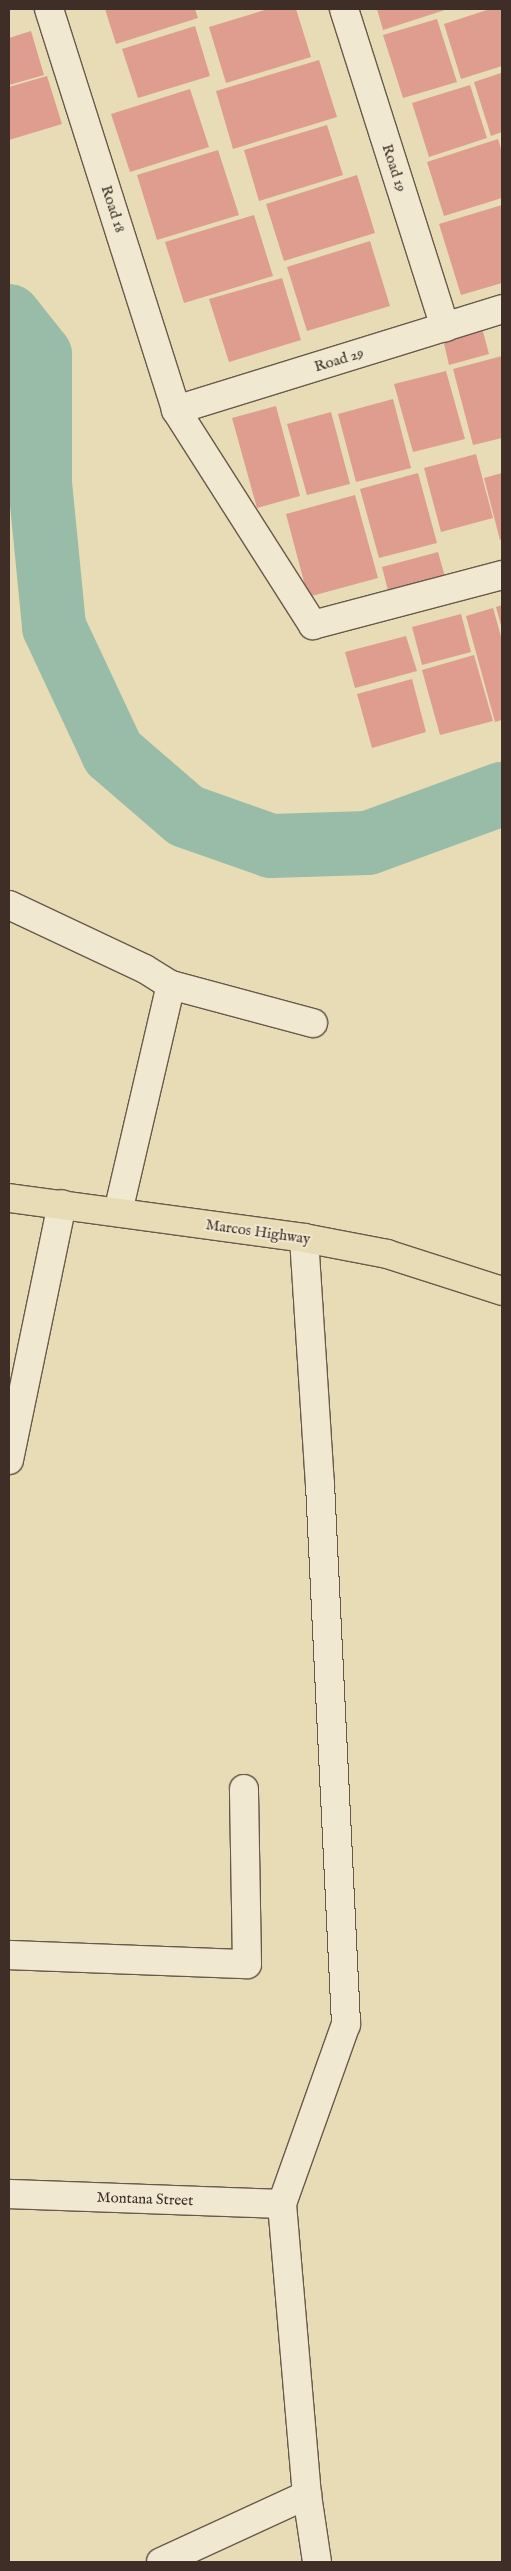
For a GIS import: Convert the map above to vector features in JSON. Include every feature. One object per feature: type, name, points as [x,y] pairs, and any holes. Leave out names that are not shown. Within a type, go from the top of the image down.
[{"type":"main road","name":"Marcos Highway","points":[[9,1198],[304,1238],[387,1254],[502,1291]]},
{"type":"street","name":"Road 18","points":[[49,9],[176,410],[313,625],[502,575]]},
{"type":"street","name":"Road 19","points":[[344,9],[445,327]]},
{"type":"street","name":"Road 29","points":[[176,410],[502,309]]},
{"type":"street","points":[[9,905],[145,969],[171,986],[313,1023]]},
{"type":"street","points":[[118,1212],[171,986]]},
{"type":"street","points":[[9,1460],[62,1204]]},
{"type":"street","points":[[304,1238],[320,1484],[346,2024],[282,2204],[307,2495],[318,2562]]},
{"type":"street","points":[[9,1955],[247,1964],[244,1789]]},
{"type":"street","name":"Montana Street","points":[[9,2194],[282,2204]]},
{"type":"street","points":[[161,2562],[307,2495]]},
{"type":"building","points":[[105,9],[195,9],[198,18],[116,44]]},
{"type":"building","points":[[268,9],[296,9],[311,57],[226,83],[209,27]]},
{"type":"building","points":[[377,9],[448,9],[383,30]]},
{"type":"building","points":[[490,9],[502,9],[502,66],[461,79],[444,24]]},
{"type":"building","points":[[437,19],[457,82],[403,98],[383,35]]},
{"type":"building","points":[[195,26],[210,76],[138,98],[122,49]]},
{"type":"building","points":[[31,31],[44,75],[9,85],[9,38]]},
{"type":"building","points":[[319,60],[337,117],[233,149],[216,91]]},
{"type":"building","points":[[501,73],[502,132],[491,136],[474,82]]},
{"type":"building","points":[[47,76],[62,124],[9,140],[9,87]]},
{"type":"building","points":[[470,85],[487,138],[429,157],[412,103]]},
{"type":"building","points":[[190,89],[209,147],[130,172],[111,114]]},
{"type":"building","points":[[327,125],[343,175],[259,201],[244,150]]},
{"type":"building","points":[[498,139],[502,152],[502,198],[444,216],[427,162]]},
{"type":"building","points":[[218,150],[239,215],[157,240],[137,175]]},
{"type":"building","points":[[357,175],[375,233],[284,261],[266,204]]},
{"type":"building","points":[[502,205],[502,283],[461,295],[439,224]]},
{"type":"building","points":[[254,215],[273,276],[184,303],[165,242]]},
{"type":"building","points":[[370,241],[390,306],[307,331],[287,267]]},
{"type":"building","points":[[282,278],[301,340],[229,362],[209,299]]},
{"type":"building","points":[[481,324],[489,354],[449,365],[442,335]]},
{"type":"building","points":[[502,356],[502,438],[473,445],[453,369]]},
{"type":"building","points":[[446,371],[465,439],[413,452],[394,384]]},
{"type":"building","points":[[393,399],[411,468],[356,482],[338,414]]},
{"type":"building","points":[[276,406],[300,496],[257,508],[232,418]]},
{"type":"building","points":[[331,412],[350,484],[307,495],[287,424]]},
{"type":"building","points":[[476,454],[493,518],[441,532],[424,468]]},
{"type":"building","points":[[418,473],[437,543],[379,558],[360,489]]},
{"type":"building","points":[[502,473],[502,539],[500,540],[484,478]]},
{"type":"building","points":[[355,495],[378,578],[308,597],[286,514]]},
{"type":"building","points":[[438,552],[447,584],[390,598],[382,567]]},
{"type":"building","points":[[502,605],[502,629],[496,607]]},
{"type":"building","points":[[493,608],[502,640],[502,720],[495,722],[466,616]]},
{"type":"building","points":[[461,614],[471,652],[422,665],[412,627]]},
{"type":"building","points":[[406,636],[417,671],[355,688],[345,652]]},
{"type":"building","points":[[474,655],[493,721],[440,735],[422,670]]},
{"type":"building","points":[[412,679],[426,732],[372,748],[357,694]]},
{"type":"waterway","points":[[9,316],[40,355],[40,483],[54,627],[113,753],[186,816],[271,846],[368,843],[502,794]]}]
